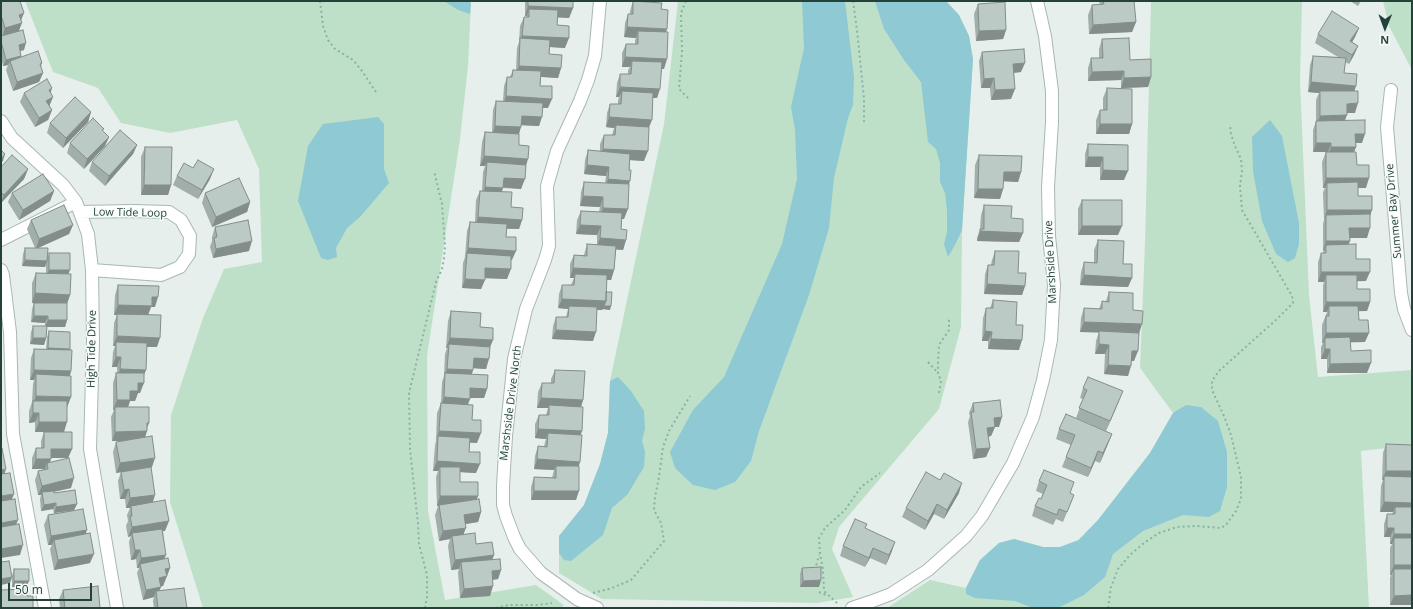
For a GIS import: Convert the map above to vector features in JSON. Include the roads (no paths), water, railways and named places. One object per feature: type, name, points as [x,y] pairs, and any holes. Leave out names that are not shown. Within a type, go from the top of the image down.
[{"type":"street","name":"Marshside Drive North","points":[[597,608],[577,599],[541,573],[520,549],[514,537],[503,505],[503,486],[506,436],[514,359],[526,309],[549,246],[547,186],[557,151],[580,101],[595,56],[600,1]]},
{"type":"street","name":"Marshside Drive","points":[[852,608],[891,594],[928,570],[966,536],[982,516],[1013,463],[1033,417],[1043,380],[1051,340],[1054,285],[1049,236],[1048,187],[1052,122],[1052,91],[1045,36],[1037,1]]},
{"type":"street","name":"Summer Bay Drive","points":[[1392,90],[1387,126],[1401,293],[1404,309],[1412,330]]},
{"type":"street","name":"High Tide Drive","points":[[1,121],[12,138],[63,185],[78,207],[88,234],[92,270],[93,341],[90,449],[117,608]]},
{"type":"street","points":[[1,240],[78,207]]},
{"type":"street","name":"Low Tide Loop","points":[[78,207],[169,212],[181,220],[190,236],[189,254],[180,267],[161,275],[92,270]]},
{"type":"street","points":[[1,270],[10,332],[13,434],[45,608]]},
{"type":"street","points":[[114,588],[126,608]]},
{"type":"water","points":[[444,1],[468,1],[471,3],[470,14],[458,10]]},
{"type":"water","points":[[802,1],[845,1],[854,77],[853,105],[848,118],[834,178],[829,228],[809,295],[759,431],[751,461],[735,482],[715,490],[693,485],[675,468],[670,452],[693,410],[724,377],[782,244],[797,179],[795,130],[791,107],[804,48]]},
{"type":"water","points":[[875,1],[946,1],[959,15],[969,36],[973,59],[962,230],[948,257],[944,244],[947,232],[945,193],[940,182],[940,163],[936,149],[928,142],[921,82],[904,60],[884,29]]},
{"type":"water","points":[[378,117],[384,124],[384,169],[389,183],[360,217],[347,228],[336,248],[337,257],[328,260],[321,258],[298,201],[308,146],[323,124]]},
{"type":"water","points":[[1270,120],[1282,136],[1299,223],[1299,244],[1295,258],[1288,262],[1276,254],[1262,221],[1253,171],[1252,137]]},
{"type":"water","points":[[618,377],[631,391],[644,411],[645,429],[642,441],[645,452],[644,467],[627,495],[612,508],[603,535],[571,561],[564,560],[559,553],[559,536],[584,505],[600,464],[608,433],[610,381]]},
{"type":"water","points":[[1186,405],[1201,407],[1218,421],[1227,452],[1227,487],[1220,511],[1209,517],[1183,515],[1143,531],[1113,554],[1105,577],[1084,595],[1060,607],[1033,608],[1015,601],[975,598],[966,594],[966,588],[980,560],[999,543],[1014,539],[1043,547],[1060,547],[1079,540],[1098,520],[1150,453],[1173,413]]}]
